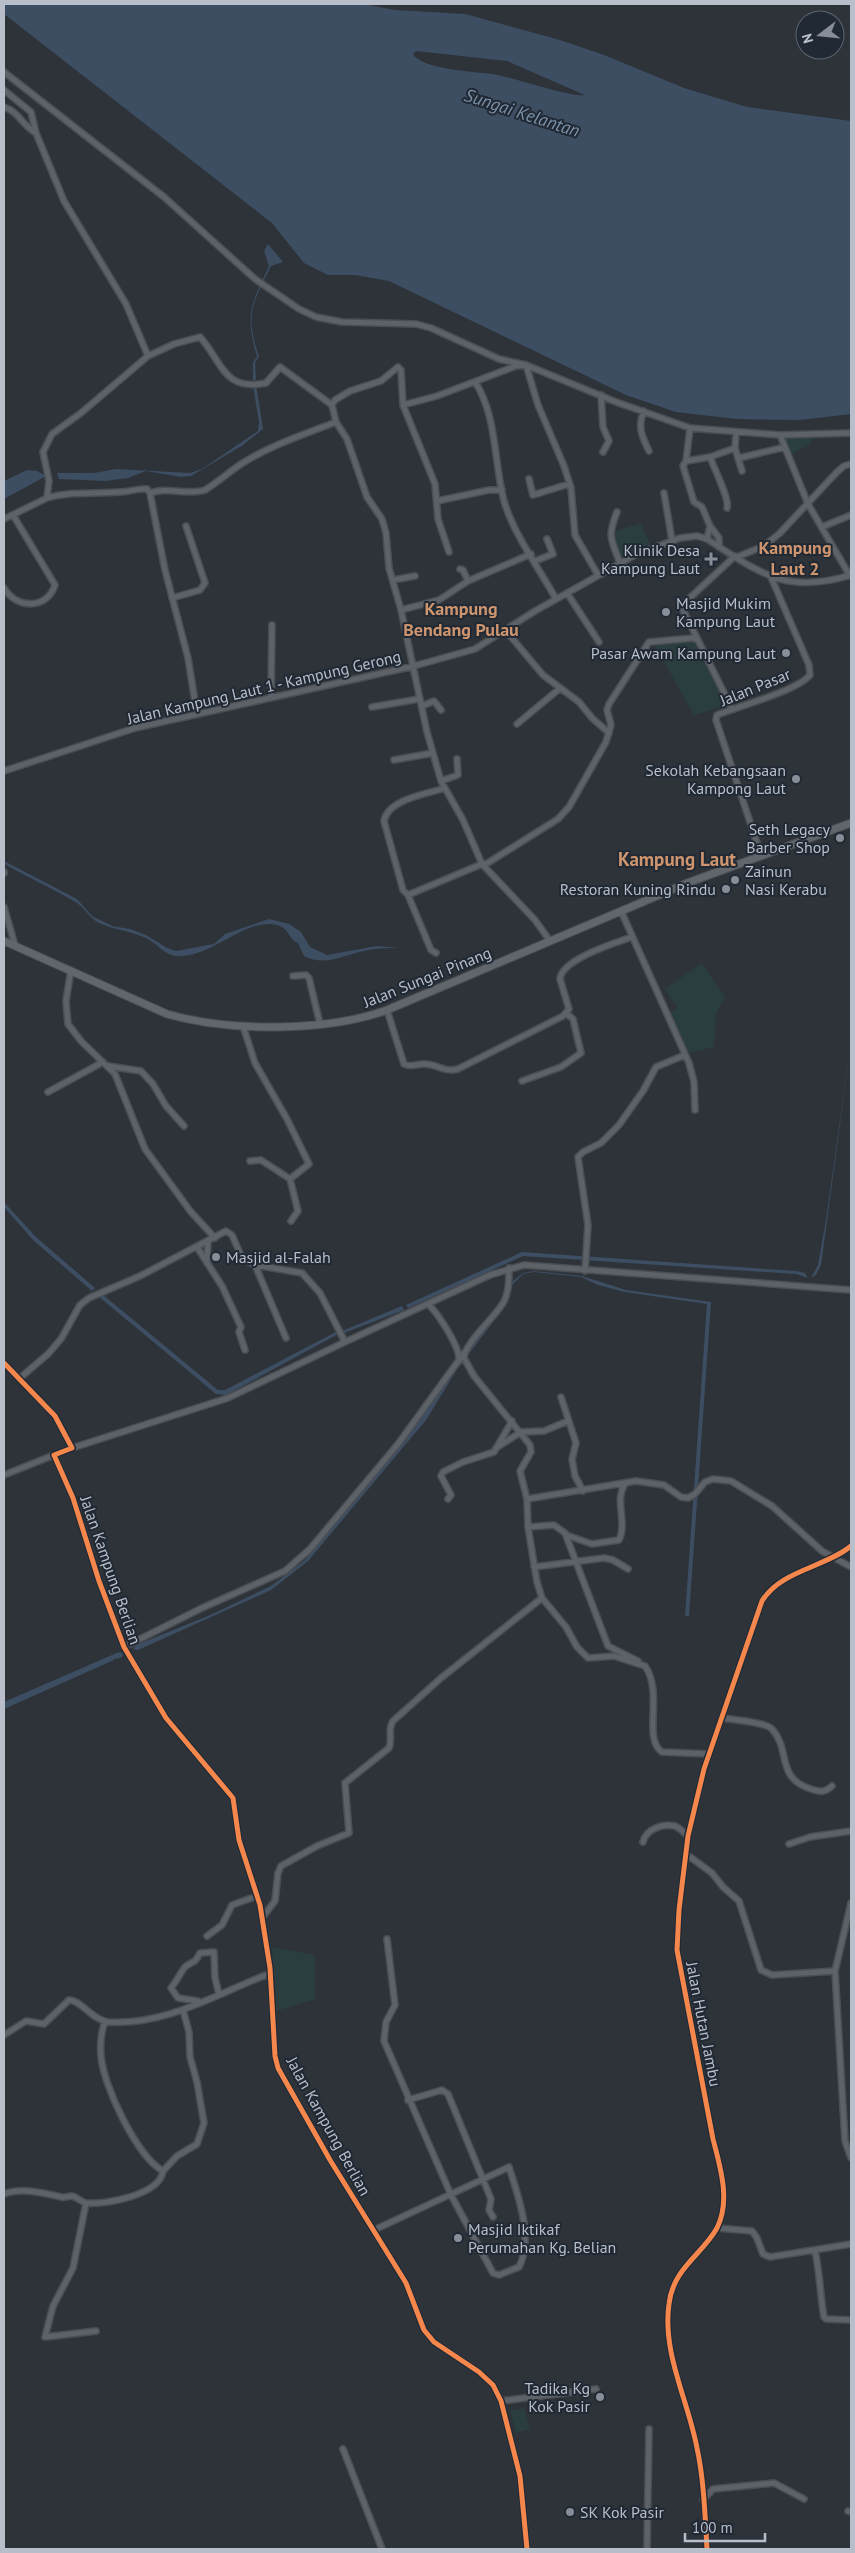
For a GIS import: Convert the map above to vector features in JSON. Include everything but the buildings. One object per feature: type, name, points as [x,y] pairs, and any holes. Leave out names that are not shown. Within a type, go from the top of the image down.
[{"type":"street","points":[[4,72],[164,197],[255,279],[299,309],[316,317],[342,322],[416,324],[431,328],[499,360],[526,365],[690,428],[780,435],[851,433]]},
{"type":"street","points":[[4,90],[31,112],[36,133],[64,202],[126,304],[148,356]]},
{"type":"street","points":[[4,107],[14,112],[22,123],[36,133]]},
{"type":"street","points":[[47,498],[49,482],[43,452],[52,434],[82,412],[148,356],[174,344],[200,337],[225,374],[243,382],[266,383],[280,367],[332,405],[336,422],[348,439],[367,497],[382,519],[386,533],[388,568],[401,610],[414,666],[419,699],[441,781],[463,820],[482,864],[535,920],[550,941]]},
{"type":"street","points":[[403,404],[437,396],[516,366],[526,365]]},
{"type":"street","points":[[526,365],[538,404],[570,484],[576,535],[598,575]]},
{"type":"street","points":[[332,405],[335,400],[350,391],[381,381],[398,367],[401,370],[403,404],[434,479],[438,501],[438,519],[450,552]]},
{"type":"street","points":[[475,382],[483,396],[490,421],[502,490],[508,511],[556,599]]},
{"type":"street","points":[[601,395],[603,427],[609,441],[603,452]]},
{"type":"street","points":[[644,411],[640,419],[641,435],[649,451]]},
{"type":"street","points":[[4,519],[47,498],[61,494],[130,492],[142,489],[147,489],[150,492],[167,490],[198,493],[244,462],[267,451],[276,444],[336,422]]},
{"type":"street","points":[[690,428],[686,461],[683,466],[694,502],[702,507],[710,526],[719,538],[719,547]]},
{"type":"street","points":[[736,432],[736,448],[742,471]]},
{"type":"street","points":[[710,526],[706,538],[771,577],[784,582],[825,581],[850,575],[808,504],[780,435]]},
{"type":"street","points":[[739,458],[784,447]]},
{"type":"street","points":[[686,461],[710,457],[736,448]]},
{"type":"street","points":[[710,457],[720,486],[728,499],[728,508]]},
{"type":"street","points":[[732,708],[681,606],[736,557],[764,546],[844,466],[851,464]]},
{"type":"street","points":[[529,479],[533,495],[570,484]]},
{"type":"street","points":[[438,501],[489,490],[502,490]]},
{"type":"street","points":[[150,492],[172,598],[188,658],[197,714]]},
{"type":"street","points":[[664,493],[672,540]]},
{"type":"street","points":[[617,512],[610,530],[610,536],[620,563]]},
{"type":"street","points":[[822,527],[851,514]]},
{"type":"street","points":[[4,588],[6,598],[20,603],[38,604],[42,602],[55,585],[13,515]]},
{"type":"street","points":[[172,598],[200,590],[205,584],[186,526]]},
{"type":"street","name":"Jalan Kampung Laut 1 - Kampung Gerong","points":[[4,771],[135,728],[414,666],[475,649],[567,592],[620,563],[672,540],[688,536],[706,538]]},
{"type":"street","points":[[535,561],[553,554],[547,539]]},
{"type":"street","points":[[401,610],[439,600],[468,581],[531,554]]},
{"type":"street","points":[[460,569],[464,570],[468,581]]},
{"type":"street","points":[[393,580],[415,576]]},
{"type":"street","name":"Jalan Pasar","points":[[761,855],[716,720],[717,716],[732,708],[789,687],[806,679],[810,674],[809,665],[771,577]]},
{"type":"street","points":[[567,592],[599,642]]},
{"type":"street","points":[[271,698],[272,625]]},
{"type":"street","points":[[506,630],[543,675],[559,689],[579,702],[592,718],[609,733]]},
{"type":"street","points":[[408,895],[486,864],[558,819],[569,807],[609,733],[609,704],[648,642],[693,638],[698,640]]},
{"type":"street","points":[[517,724],[559,689]]},
{"type":"street","points":[[372,707],[419,699]]},
{"type":"street","points":[[422,706],[434,701],[441,710]]},
{"type":"street","points":[[394,760],[433,753]]},
{"type":"street","points":[[441,781],[458,775],[457,759]]},
{"type":"street","points":[[436,953],[431,950],[408,895],[403,890],[396,871],[385,817],[396,804],[445,788]]},
{"type":"street","name":"Jalan Sungai Pinang","points":[[4,941],[167,1014],[192,1022],[243,1026],[320,1024],[362,1018],[387,1010],[621,911],[761,855],[851,823]]},
{"type":"street","points":[[4,907],[15,945]]},
{"type":"street","points":[[621,911],[659,992],[685,1055],[694,1082],[695,1110]]},
{"type":"street","points":[[387,1010],[404,1064],[410,1066],[425,1064],[445,1071],[468,1065],[566,1013],[569,1009],[560,979],[563,971],[581,957],[632,937]]},
{"type":"street","points":[[71,970],[66,1001],[68,1024],[81,1042],[108,1066],[118,1079],[145,1149],[191,1212],[215,1238]]},
{"type":"street","points":[[293,976],[306,975],[311,980],[320,1024]]},
{"type":"street","points":[[522,1081],[565,1065],[581,1053],[573,1019],[566,1013]]},
{"type":"street","points":[[243,1026],[254,1062],[287,1119],[309,1164],[290,1179]]},
{"type":"street","points":[[585,1271],[588,1224],[578,1157],[583,1152],[601,1143],[619,1125],[643,1091],[656,1066],[685,1055]]},
{"type":"street","points":[[48,1092],[103,1062]]},
{"type":"street","points":[[108,1066],[140,1071],[152,1084],[166,1106],[184,1126]]},
{"type":"street","points":[[250,1161],[261,1160],[290,1179],[298,1211],[291,1221]]},
{"type":"street","points":[[20,1378],[55,1346],[80,1305],[101,1292],[140,1276],[226,1231],[232,1235],[242,1258],[255,1265],[302,1273],[320,1293],[345,1342]]},
{"type":"street","points":[[207,1263],[208,1241]]},
{"type":"street","points":[[197,1247],[222,1286],[241,1327],[238,1332],[245,1350]]},
{"type":"street","points":[[4,1475],[72,1448],[228,1398],[345,1342],[509,1268],[530,1264],[585,1271],[743,1280],[851,1290]]},
{"type":"street","points":[[255,1265],[286,1338]]},
{"type":"street","points":[[124,1647],[202,1608],[286,1571],[310,1549],[403,1438],[458,1361],[503,1304],[509,1286],[509,1268]]},
{"type":"street","points":[[429,1304],[445,1326],[457,1349],[458,1361]]},
{"type":"street","points":[[465,1353],[465,1362],[494,1402],[521,1432],[531,1449],[520,1471],[527,1499],[528,1527],[534,1567],[542,1598],[566,1627],[577,1647],[588,1658],[614,1656],[644,1666]]},
{"type":"street","points":[[4,1363],[55,1416],[72,1448]]},
{"type":"street","points":[[561,1397],[577,1446],[572,1459],[574,1470],[583,1491]]},
{"type":"street","points":[[496,1448],[499,1439],[512,1421]]},
{"type":"street","points":[[448,1499],[451,1495],[442,1476],[443,1472],[463,1462],[491,1453],[521,1432],[544,1431],[568,1422]]},
{"type":"street","name":"Jalan Kampung Berlian","points":[[54,1455],[73,1498],[99,1581],[124,1647],[166,1718],[233,1798],[239,1840],[262,1918],[271,1973],[275,2056],[278,2068],[330,2160],[406,2283],[424,2330],[434,2342],[479,2372],[492,2385],[501,2402],[520,2476],[527,2549]]},
{"type":"street","points":[[527,1499],[583,1491],[626,1482],[652,1482],[670,1488],[681,1497],[692,1496],[705,1482],[713,1479],[731,1481],[772,1506],[807,1539],[833,1558],[851,1567]]},
{"type":"street","points":[[528,1527],[554,1525],[566,1535],[592,1544],[619,1540],[622,1529],[620,1496],[626,1482]]},
{"type":"street","points":[[566,1535],[608,1646],[628,1654],[649,1672],[654,1689],[652,1734],[657,1749],[662,1752],[709,1754]]},
{"type":"street","name":"Jalan Hutan Jambu","points":[[707,2549],[698,2448],[668,2338],[669,2304],[672,2289],[682,2270],[716,2228],[723,2204],[723,2182],[712,2139],[677,1950],[688,1836],[709,1754],[723,1718],[754,1621],[767,1592],[782,1580],[833,1558],[851,1546]]},
{"type":"street","points":[[534,1567],[576,1560],[613,1560],[628,1569]]},
{"type":"street","points":[[262,1918],[275,1901],[278,1873],[281,1866],[317,1846],[349,1833],[345,1782],[389,1748],[391,1742],[390,1728],[393,1721],[441,1678],[542,1598]]},
{"type":"street","points":[[723,1718],[768,1726],[777,1739],[792,1778],[801,1785],[817,1791],[826,1791],[832,1786]]},
{"type":"street","points":[[643,1842],[646,1835],[651,1831],[668,1826],[677,1827],[688,1836]]},
{"type":"street","points":[[789,1844],[810,1838],[851,1832]]},
{"type":"street","points":[[686,1854],[712,1873],[723,1887],[739,1900],[761,1970],[772,1976],[835,1971]]},
{"type":"street","points":[[207,1936],[222,1925],[232,1905],[257,1896]]},
{"type":"street","points":[[851,1903],[835,1971],[845,2141],[851,2158]]},
{"type":"street","points":[[374,2230],[451,2195],[509,2167],[523,2219],[524,2240],[521,2263],[516,2269],[499,2275],[493,2273],[451,2195],[408,2100],[384,2041],[386,2022],[395,2005],[388,1940]]},
{"type":"street","points":[[201,2002],[189,2002],[178,1998],[171,1988],[178,1982],[186,1967],[195,1962],[200,1953],[214,1952],[215,1978],[219,1994]]},
{"type":"street","points":[[4,2034],[26,2021],[44,2024],[69,2000],[74,2000],[89,2014],[106,2022],[136,2022],[183,2010],[271,1973]]},
{"type":"street","points":[[4,2194],[12,2192],[46,2192],[63,2197],[74,2196],[86,2203],[137,2196],[148,2190],[163,2175],[163,2172],[177,2156],[197,2144],[204,2123],[197,2082],[190,2057],[189,2032],[183,2010]]},
{"type":"street","points":[[106,2022],[102,2030],[101,2056],[106,2079],[129,2130],[150,2161],[163,2172]]},
{"type":"street","points":[[408,2100],[433,2091],[442,2090],[448,2094],[491,2199],[489,2210],[493,2217]]},
{"type":"street","points":[[86,2203],[73,2268],[52,2306],[45,2337],[96,2331]]},
{"type":"street","points":[[716,2228],[752,2231],[763,2254],[770,2257],[851,2244]]},
{"type":"street","points":[[815,2251],[824,2317],[826,2319],[851,2320]]},
{"type":"street","points":[[501,2402],[596,2389]]},
{"type":"street","points":[[647,2549],[649,2429]]},
{"type":"street","points":[[343,2449],[382,2549]]},
{"type":"street","points":[[703,2501],[713,2488],[766,2483],[778,2485],[804,2499]]},
{"type":"green space","points":[[818,436],[810,441],[811,444],[790,455],[783,439]]},
{"type":"green space","points":[[641,523],[650,545],[621,558],[610,533]]},
{"type":"green space","points":[[694,641],[698,644],[729,705],[694,715],[654,644]]},
{"type":"green space","points":[[702,963],[725,997],[716,1014],[714,1047],[686,1054],[670,1012],[677,1008],[676,1003],[673,1002],[665,989]]},
{"type":"green space","points":[[272,1947],[315,1955],[315,1999],[276,2011]]},
{"type":"green space","points":[[524,2408],[530,2429],[516,2433],[510,2411]]},
{"type":"water","name":"Sungai Kelantan","points":[[4,4],[364,4],[394,10],[465,14],[560,40],[604,55],[684,88],[747,107],[851,121],[851,414],[800,420],[737,419],[676,412],[626,395],[389,281],[356,275],[328,275],[304,263],[272,223],[4,14]],"holes":[[[416,51],[507,61],[585,95],[568,93],[492,74],[437,66],[426,63],[413,54]]]},
{"type":"water","points":[[268,244],[283,262],[271,266],[255,300],[251,319],[254,300],[269,266],[264,251]]},
{"type":"water","points":[[251,319],[254,342],[259,356],[255,363],[256,380],[253,380],[253,363],[257,356],[253,342]]},
{"type":"water","points":[[253,385],[256,385],[263,429],[243,445],[191,476],[181,477],[146,471],[128,478],[105,481],[59,479],[57,473],[94,473],[116,469],[190,473],[202,469],[258,431],[259,422]]},
{"type":"water","points":[[27,470],[37,471],[46,476],[4,499],[4,481]]},
{"type":"water","points":[[4,861],[77,899],[92,916],[112,926],[130,929],[146,935],[167,948],[176,951],[214,944],[225,934],[269,919],[289,924],[301,932],[310,947],[327,955],[377,946],[399,948],[368,950],[327,960],[312,959],[304,956],[298,943],[293,940],[283,927],[268,924],[242,931],[202,951],[189,955],[175,956],[167,953],[146,938],[99,923],[77,903],[6,865]]},
{"type":"water","points":[[851,1042],[821,1265],[816,1275],[811,1278],[818,1265],[826,1220]]},
{"type":"water","points":[[4,1202],[36,1237],[95,1288],[92,1291],[33,1240],[4,1207]]},
{"type":"water","points":[[522,1252],[796,1271],[805,1273],[808,1278],[796,1274],[523,1256],[408,1308],[406,1305]]},
{"type":"water","points":[[534,1271],[582,1276],[626,1290],[711,1302],[689,1616],[685,1616],[707,1304],[625,1292],[598,1285],[581,1277],[534,1272],[523,1274],[512,1285],[508,1302],[456,1371],[426,1420],[308,1561],[271,1590],[138,1650],[133,1649],[136,1645],[208,1616],[271,1586],[305,1560],[420,1420],[436,1392],[506,1302],[511,1283],[523,1273]]},
{"type":"water","points":[[102,1294],[218,1390],[225,1390],[336,1332],[338,1334],[226,1395],[216,1394],[98,1296]]},
{"type":"water","points":[[402,1306],[404,1310],[344,1333],[342,1331]]},
{"type":"water","points":[[112,1655],[116,1656],[114,1660],[4,1709],[4,1702]]},
{"type":"waterway","points":[[116,1656],[120,1655]]},
{"type":"cycle path","points":[[4,1363],[55,1416],[72,1448],[54,1455],[73,1498],[99,1581],[124,1647],[166,1718],[233,1798],[239,1840],[260,1905],[270,1968],[275,2056],[278,2068],[330,2160],[406,2283],[424,2330],[434,2342],[479,2372],[493,2385],[501,2401],[520,2476],[527,2549]]},
{"type":"cycle path","points":[[707,2549],[704,2498],[699,2460],[693,2430],[672,2358],[668,2322],[669,2304],[676,2281],[717,2228],[721,2217],[724,2195],[677,1950],[679,1910],[688,1836],[704,1769],[762,1601],[780,1582],[828,1560],[851,1546]]},
{"type":"place","name":"Klinik Desa Kampung Laut","points":[[711,559]]},
{"type":"place","name":"Masjid Mukim Kampung Laut","points":[[666,612]]},
{"type":"place","name":"Pasar Awam Kampung Laut","points":[[786,653]]},
{"type":"place","name":"Sekolah Kebangsaan Kampong Laut","points":[[796,779]]},
{"type":"place","name":"Seth Legacy Barber Shop","points":[[840,838]]},
{"type":"place","name":"Zainun Nasi Kerabu","points":[[735,880]]},
{"type":"place","name":"Restoran Kuning Rindu","points":[[726,889]]},
{"type":"place","name":"Masjid al-Falah","points":[[216,1257]]},
{"type":"place","name":"Masjid Iktikaf Perumahan Kg. Belian","points":[[458,2238]]},
{"type":"place","name":"Tadika Kg Kok Pasir","points":[[600,2397]]},
{"type":"place","name":"SK Kok Pasir","points":[[570,2512]]},
{"type":"district","name":"Kampung Laut 2","points":[[795,558]]},
{"type":"district","name":"Kampung Bendang Pulau","points":[[461,619]]},
{"type":"district","name":"Kampung Laut","points":[[677,859]]}]
